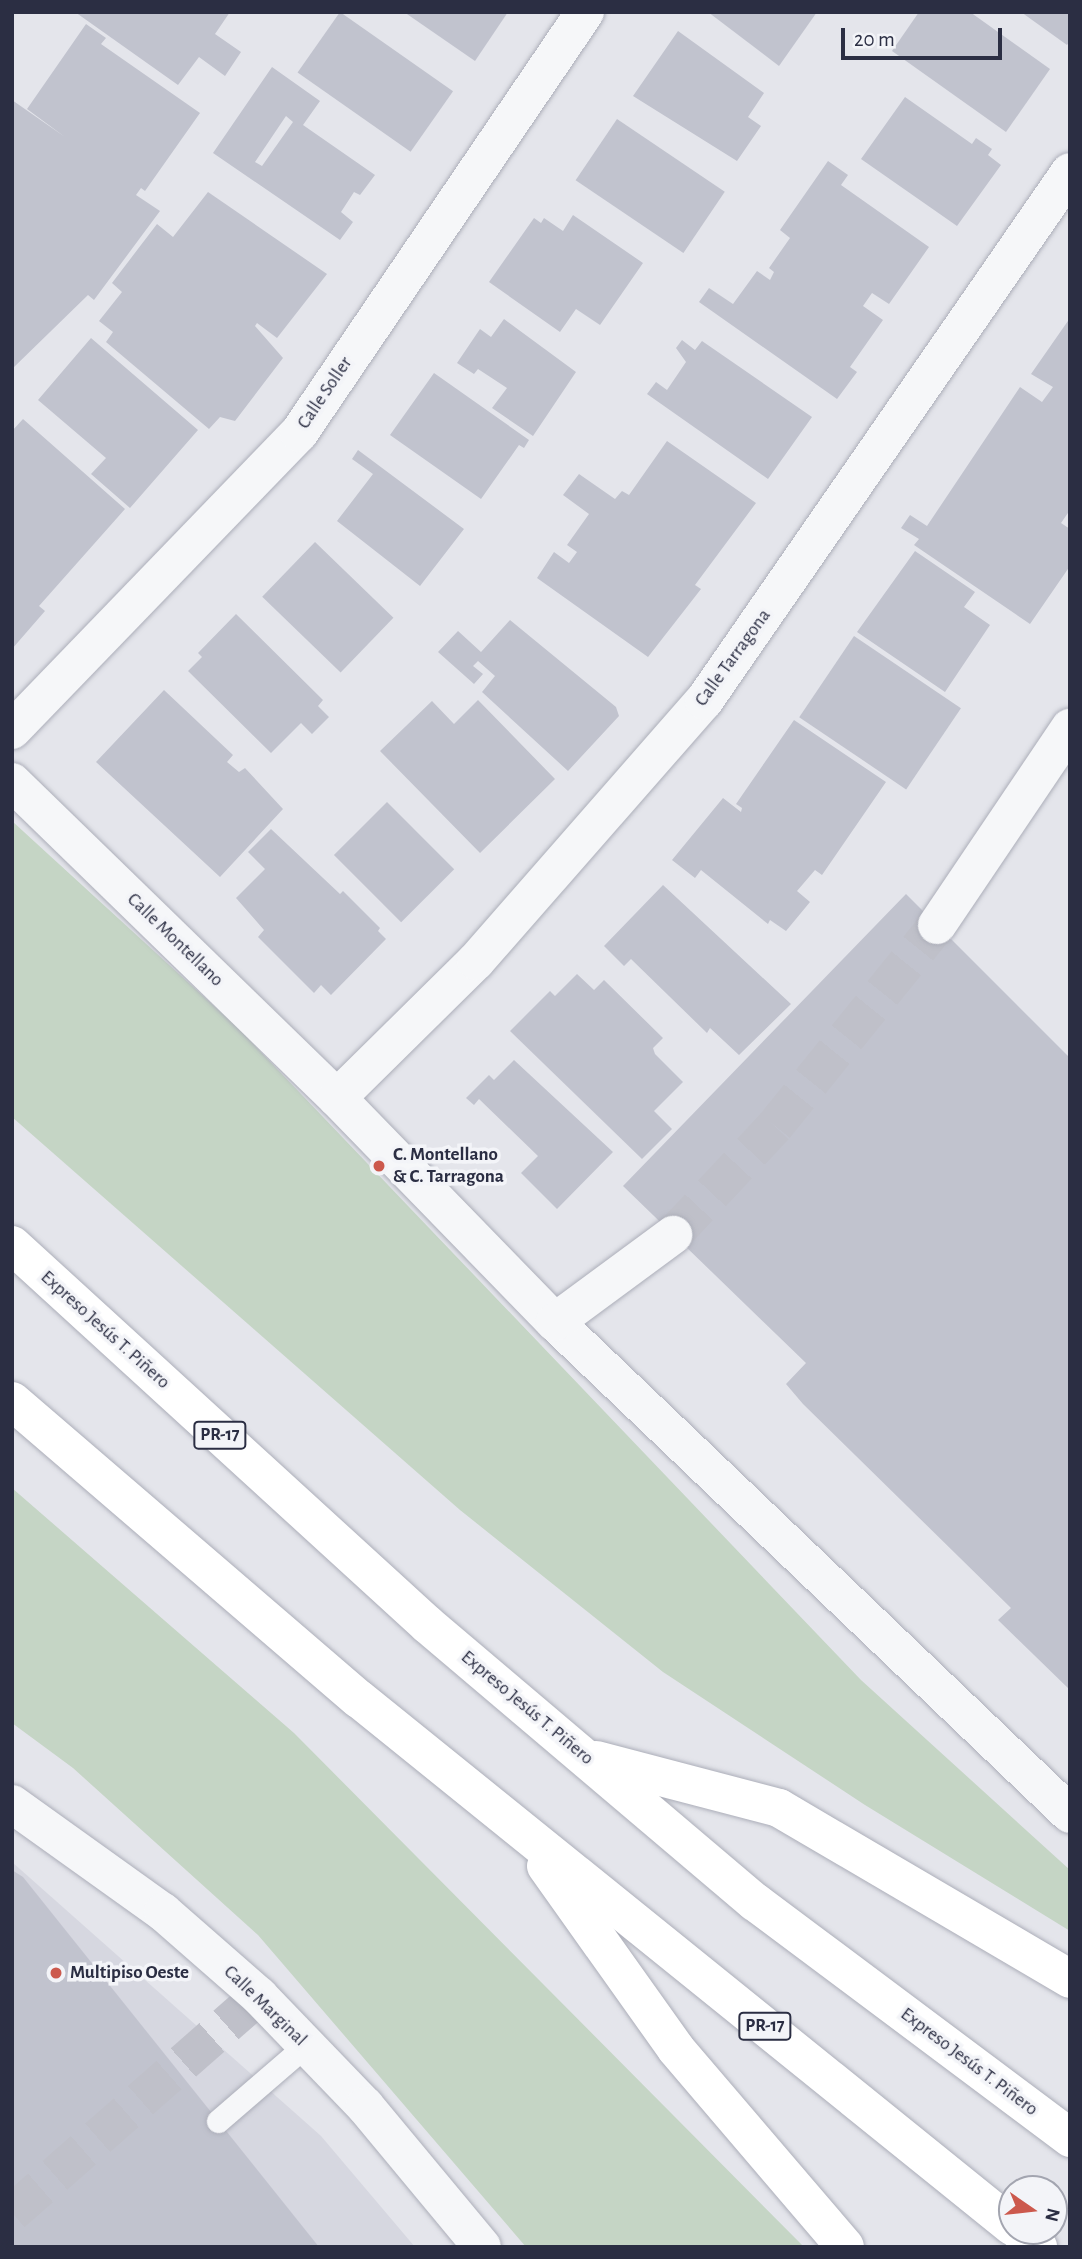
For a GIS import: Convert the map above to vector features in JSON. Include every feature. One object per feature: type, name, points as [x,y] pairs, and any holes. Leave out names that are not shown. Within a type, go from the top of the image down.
[{"type":"highway","name":"Expreso Jesús T. Piñero","points":[[12,1245],[428,1625],[755,1902],[1070,2137]]},
{"type":"highway","name":"PR-17","points":[[12,1401],[359,1699],[998,2214]]},
{"type":"highway","points":[[587,1758],[779,1808],[1070,1979]]},
{"type":"highway","points":[[519,1827],[676,2049],[845,2247]]},
{"type":"street","name":"Calle Soller","points":[[12,730],[299,433],[585,12]]},
{"type":"street","name":"Calle Tarragona","points":[[337,1098],[476,961],[704,701],[1070,172]]},
{"type":"street","points":[[937,925],[1070,728]]},
{"type":"street","name":"Calle Montellano","points":[[12,782],[337,1098],[555,1322],[1070,1814]]},
{"type":"street","points":[[555,1322],[673,1235]]},
{"type":"street","name":"Calle Marginal","points":[[12,1804],[163,1912],[306,2045],[365,2106],[482,2247]]},
{"type":"lane","points":[[218,2121],[306,2045]]},
{"type":"shaded area","name":"Multipiso Oeste","points":[[12,1862],[321,2136],[415,2247],[12,2247]]},
{"type":"green space","points":[[12,821],[238,1028],[861,1680],[1070,1870],[1070,1931],[865,1805],[663,1672],[460,1510],[12,1117]]},
{"type":"green space","points":[[12,1488],[294,1733],[804,2247],[526,2247],[258,1935],[73,1768],[12,1723]]},
{"type":"building","points":[[75,12],[230,12],[215,34],[241,52],[225,76],[199,57],[178,85]]},
{"type":"building","points":[[340,12],[453,91],[411,152],[298,73]]},
{"type":"building","points":[[404,12],[508,12],[475,61]]},
{"type":"building","points":[[708,12],[817,12],[779,66]]},
{"type":"building","points":[[919,12],[970,12],[1050,69],[1006,132],[892,51]]},
{"type":"building","points":[[1021,12],[1070,12],[1070,41],[1067,45]]},
{"type":"building","points":[[86,24],[106,38],[101,44],[200,113],[145,191],[141,188],[136,195],[160,211],[94,300],[88,295],[12,369],[12,100],[65,137],[27,109]]},
{"type":"building","points":[[678,31],[764,93],[748,117],[761,126],[737,161],[633,96]]},
{"type":"building","points":[[272,67],[320,101],[303,125],[375,175],[360,195],[354,192],[341,212],[353,222],[340,240],[213,153]],"holes":[[[286,116],[293,122],[262,166],[255,162]]]},
{"type":"building","points":[[905,97],[972,144],[976,138],[992,149],[988,155],[1001,165],[957,226],[861,159]]},
{"type":"building","points":[[617,119],[725,192],[683,253],[576,180]]},
{"type":"building","points":[[828,161],[848,175],[841,185],[929,247],[889,304],[872,293],[863,306],[883,320],[850,367],[857,372],[837,399],[699,302],[709,288],[733,304],[757,271],[770,280],[774,272],[769,268],[790,238],[780,230]]},
{"type":"building","points":[[208,192],[327,274],[277,338],[257,323],[255,326],[283,358],[235,421],[220,417],[209,429],[106,342],[113,332],[99,321],[122,292],[112,283],[157,224],[173,237]]},
{"type":"building","points":[[573,215],[643,263],[600,325],[576,309],[560,332],[489,282],[534,218],[541,223],[544,218],[563,231]]},
{"type":"building","points":[[1070,318],[1070,510],[1061,523],[1070,529],[1070,566],[1030,624],[914,545],[919,539],[901,528],[910,515],[927,526],[1020,387],[1042,402],[1053,387],[1031,374]]},
{"type":"building","points":[[504,319],[576,372],[533,436],[492,408],[507,388],[478,369],[474,374],[457,363],[480,329],[491,337]]},
{"type":"building","points":[[91,338],[198,430],[130,508],[91,474],[106,458],[38,400]]},
{"type":"building","points":[[682,340],[695,350],[702,341],[812,417],[768,479],[647,394],[656,382],[667,390],[686,362],[676,348]]},
{"type":"building","points":[[434,373],[529,440],[524,448],[519,445],[481,499],[390,435]]},
{"type":"building","points":[[23,419],[125,509],[39,606],[45,611],[12,649],[12,431]]},
{"type":"building","points":[[667,441],[756,503],[695,585],[701,589],[648,657],[537,578],[554,552],[569,563],[577,552],[567,545],[589,514],[563,495],[579,474],[615,499],[622,491],[629,495]]},
{"type":"building","points":[[358,450],[464,529],[420,586],[337,521],[373,474],[352,459]]},
{"type":"building","points":[[315,542],[393,618],[341,672],[262,597]]},
{"type":"building","points":[[915,551],[975,592],[964,607],[990,625],[945,692],[857,632]]},
{"type":"building","points":[[236,614],[323,700],[318,706],[329,717],[312,734],[301,723],[271,753],[188,671],[202,657],[198,653]]},
{"type":"building","points":[[510,620],[616,707],[619,716],[568,771],[482,692],[495,676],[478,661],[473,666],[483,674],[474,684],[438,652],[458,631],[481,652]]},
{"type":"building","points":[[854,636],[961,708],[906,789],[799,717]]},
{"type":"building","points":[[164,690],[233,755],[227,762],[239,772],[245,768],[283,809],[220,877],[96,762]]},
{"type":"building","points":[[478,700],[555,779],[480,853],[380,751],[432,701],[454,724]]},
{"type":"building","points":[[794,720],[886,782],[822,875],[815,870],[797,891],[810,902],[786,931],[770,920],[768,924],[701,870],[695,878],[672,860],[723,798],[741,812],[742,808],[736,804]]},
{"type":"building","points":[[387,802],[454,869],[401,922],[334,855]]},
{"type":"building","points":[[271,829],[340,894],[343,891],[380,928],[378,931],[386,939],[331,995],[321,985],[314,993],[258,937],[264,930],[236,898],[265,869],[248,852]]},
{"type":"building","points":[[663,885],[791,1004],[739,1055],[710,1028],[707,1033],[631,959],[624,966],[604,946]]},
{"type":"building","points":[[906,894],[1070,1058],[1070,1690],[998,1620],[1011,1608],[803,1404],[786,1384],[806,1363],[623,1186]]},
{"type":"building","points":[[577,974],[594,990],[604,980],[663,1038],[653,1048],[655,1054],[683,1082],[654,1111],[672,1129],[642,1159],[510,1031],[550,991],[555,996]]},
{"type":"building","points":[[514,1060],[613,1152],[557,1209],[521,1173],[538,1156],[479,1099],[474,1105],[466,1098],[489,1075],[494,1080]]},
{"type":"building","name":"Multipiso Oeste","points":[[12,1870],[23,1877],[319,2247],[12,2247]]},
{"type":"tunnel","points":[[673,1235],[775,1126],[937,925]]},
{"type":"tunnel","points":[[12,2213],[259,1996]]},
{"type":"place","name":"C. Montellano & C. Tarragona","points":[[379,1166]]},
{"type":"place","name":"Multipiso Oeste","points":[[56,1973]]}]
